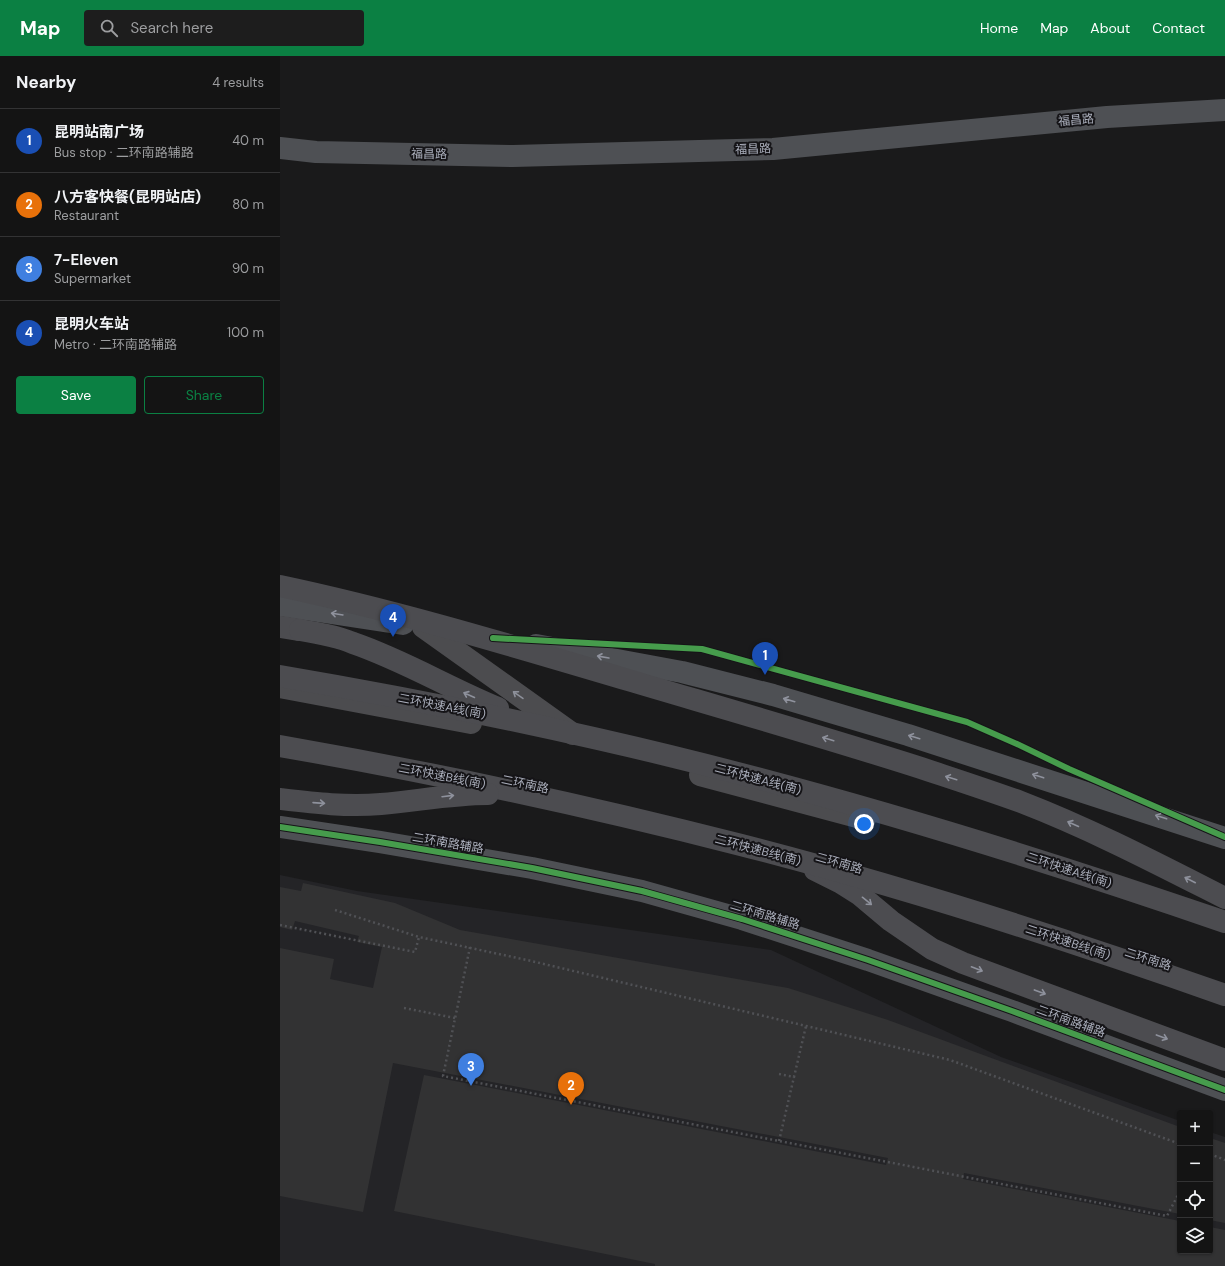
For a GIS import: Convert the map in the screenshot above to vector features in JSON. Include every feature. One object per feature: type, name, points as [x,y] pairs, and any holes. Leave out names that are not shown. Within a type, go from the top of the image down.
[{"type":"highway","points":[[280,586],[358,604],[502,643],[813,735],[978,787],[1023,803],[1069,822],[1150,860],[1225,898]]},
{"type":"highway","points":[[280,627],[328,635],[353,642],[395,660],[459,691],[516,715],[554,727],[597,744]]},
{"type":"highway","name":"二环快速A线(南)","points":[[280,676],[419,702],[597,744],[761,779],[1016,852],[1225,922]]},
{"type":"highway","name":"二环快速B线(南)","points":[[280,746],[495,786],[743,845],[966,909],[1225,995]]},
{"type":"highway","points":[[280,799],[351,805],[399,802],[452,795],[506,794],[541,798],[583,806]]},
{"type":"highway","points":[[743,845],[817,870],[840,882],[860,895],[909,934],[932,949],[963,963],[1225,1060]]},
{"type":"main road","points":[[423,628],[597,744]]},
{"type":"main road","points":[[280,688],[507,730],[597,744],[917,834],[1079,884],[1225,933]]},
{"type":"main road","name":"二环南路","points":[[280,737],[497,778],[585,797],[746,837],[832,860],[983,905],[1225,985]]},
{"type":"street","name":"福昌路","points":[[280,148],[316,152],[506,156],[773,149],[1107,117],[1225,110]]},
{"type":"street","points":[[280,605],[582,653],[675,670],[723,681],[908,735],[1225,838]]},
{"type":"street","name":"二环南路辅路","points":[[280,827],[380,842],[532,868],[642,891],[726,914],[868,960],[1012,1010],[1225,1090]]},
{"type":"path","points":[[335,910],[419,937],[470,947],[950,1060],[1177,1143]]},
{"type":"path","points":[[280,925],[415,952],[419,937]]},
{"type":"path","points":[[470,947],[443,1076],[1167,1216],[1177,1197]]},
{"type":"path","points":[[404,1008],[455,1018]]},
{"type":"path","points":[[778,1141],[806,1026]]},
{"type":"path","points":[[779,1074],[794,1076]]},
{"type":"path","points":[[1213,1155],[1225,1160]]},
{"type":"shaded area","points":[[280,875],[357,891],[771,950],[1001,1057],[1177,1120],[1177,1254],[1213,1254],[1213,1133],[1225,1137],[1225,1266],[280,1266]]},
{"type":"building","points":[[303,883],[395,903],[460,930],[788,988],[888,1020],[1177,1126],[1177,1213],[964,1173],[963,1179],[1177,1220],[1177,1254],[1213,1254],[1213,1228],[1225,1230],[1225,1266],[655,1266],[655,1264],[394,1211],[424,1075],[886,1165],[888,1158],[393,1063],[363,1212],[280,1196],[280,948],[334,959],[330,979],[373,988],[382,947],[357,942],[359,936],[295,921],[292,930],[280,927],[280,887],[301,891]]},
{"type":"building","points":[[1213,1139],[1225,1143],[1225,1223],[1213,1221]]},
{"type":"cycle path","points":[[493,638],[702,649],[967,722],[1069,769],[1225,837]]},
{"type":"cycle path","points":[[280,827],[380,842],[532,868],[642,891],[742,919],[868,960],[1012,1011],[1225,1090]]},
{"type":"place","name":"昆明火车站","points":[[393,637]]},
{"type":"place","name":"昆明站南广场","points":[[765,675]]},
{"type":"place","name":"7-Eleven","points":[[471,1086]]},
{"type":"place","name":"八方客快餐(昆明站店)","points":[[571,1105]]}]
